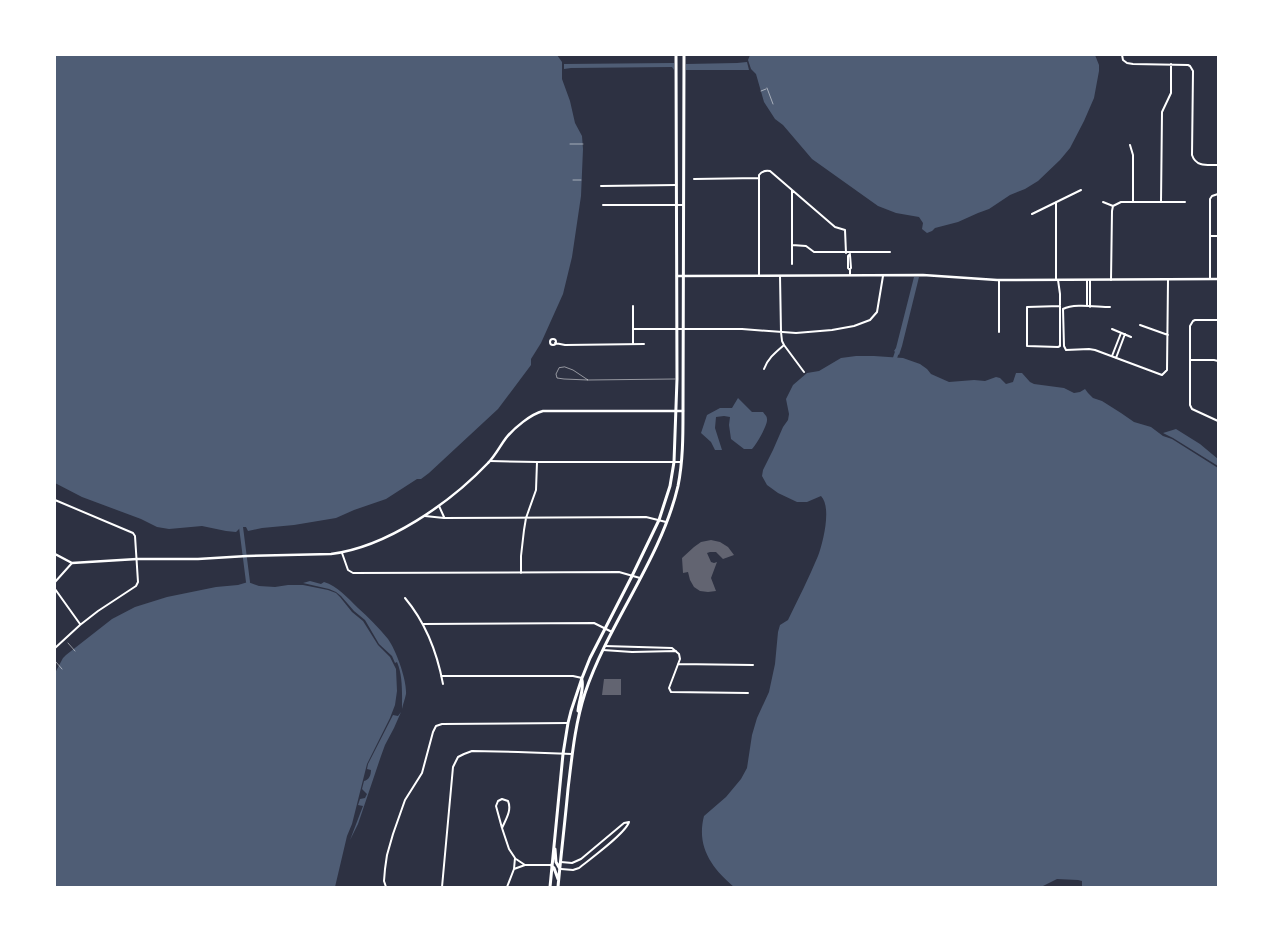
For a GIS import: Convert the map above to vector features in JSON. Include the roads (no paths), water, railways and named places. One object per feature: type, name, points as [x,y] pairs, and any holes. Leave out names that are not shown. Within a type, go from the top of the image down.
[{"type":"main road","points":[[550,887],[563,754],[568,724],[590,658],[659,520],[670,486],[674,462],[676,411],[676,55]]},
{"type":"main road","points":[[559,885],[572,754],[578,716],[603,650],[666,522],[678,485],[682,462],[684,411],[684,55]]},
{"type":"main road","points":[[676,114],[684,114]]},
{"type":"main road","points":[[578,716],[578,703],[583,685],[582,678]]},
{"type":"main road","points":[[554,841],[556,862],[560,869]]},
{"type":"main road","points":[[551,866],[554,868],[559,885]]},
{"type":"street","points":[[1122,55],[1122,60],[1133,64],[1190,66],[1193,71],[1193,159],[1201,165],[1218,166]]},
{"type":"street","points":[[1161,202],[1162,112],[1171,93],[1172,64]]},
{"type":"street","points":[[1130,145],[1133,155],[1133,202]]},
{"type":"street","points":[[759,276],[759,175],[766,170],[770,171],[835,227],[845,230],[851,256],[852,268],[850,276]]},
{"type":"street","points":[[694,179],[759,178]]},
{"type":"street","points":[[601,186],[676,185]]},
{"type":"street","points":[[792,190],[792,264]]},
{"type":"street","points":[[1032,214],[1081,190]]},
{"type":"street","points":[[1210,280],[1211,196],[1218,194]]},
{"type":"street","points":[[1056,202],[1057,280],[1060,294],[1060,306],[1060,346],[1027,346],[1027,307],[1060,306]]},
{"type":"street","points":[[1103,202],[1113,206],[1121,202],[1185,202]]},
{"type":"street","points":[[603,205],[684,205]]},
{"type":"street","points":[[1111,280],[1113,206]]},
{"type":"street","points":[[1210,236],[1218,236]]},
{"type":"street","points":[[792,245],[806,246],[814,252],[890,252]]},
{"type":"street","points":[[849,253],[848,268],[850,270]]},
{"type":"street","points":[[676,276],[923,275],[1000,280],[1218,280]]},
{"type":"street","points":[[780,276],[780,332],[782,341],[804,372]]},
{"type":"street","points":[[633,329],[742,329],[780,332],[832,330],[870,320],[877,312],[883,276]]},
{"type":"street","points":[[1000,280],[1000,332]]},
{"type":"street","points":[[1088,280],[1088,306]]},
{"type":"street","points":[[1110,307],[1088,306],[1067,307],[1063,309],[1064,346],[1066,350],[1092,350],[1162,375],[1167,370],[1168,280]]},
{"type":"street","points":[[633,306],[633,344]]},
{"type":"street","points":[[1218,320],[1193,321],[1190,326],[1191,408],[1218,421]]},
{"type":"street","points":[[1140,325],[1168,335]]},
{"type":"street","points":[[1112,329],[1131,336]]},
{"type":"street","points":[[1112,356],[1121,333]]},
{"type":"street","points":[[1116,358],[1125,334]]},
{"type":"street","points":[[555,343],[565,345],[644,344]]},
{"type":"street","points":[[764,369],[771,356],[784,345]]},
{"type":"street","points":[[1190,360],[1218,361]]},
{"type":"street","points":[[55,554],[72,563],[342,553],[381,539],[440,506],[490,462],[506,439],[521,425],[532,416],[543,411],[684,411]]},
{"type":"street","points":[[490,462],[682,462]]},
{"type":"street","points":[[521,572],[521,553],[526,518],[536,490],[537,462]]},
{"type":"street","points":[[55,500],[132,533],[135,536],[138,582],[136,586],[80,625],[55,648]]},
{"type":"street","points":[[440,506],[444,518]]},
{"type":"street","points":[[425,516],[444,518],[642,517],[666,522]]},
{"type":"street","points":[[342,553],[348,570],[353,573],[619,572],[640,578]]},
{"type":"street","points":[[55,582],[72,563]]},
{"type":"street","points":[[55,589],[80,625]]},
{"type":"street","points":[[405,598],[423,624],[433,645],[443,684]]},
{"type":"street","points":[[423,624],[594,623],[612,632]]},
{"type":"street","points":[[605,646],[672,648],[680,657],[669,691],[748,693]]},
{"type":"street","points":[[603,650],[632,652],[676,651]]},
{"type":"street","points":[[678,664],[753,665]]},
{"type":"street","points":[[441,676],[572,676],[582,678]]},
{"type":"street","points":[[386,887],[384,879],[385,869],[393,834],[405,800],[422,773],[436,726],[442,724],[568,724]]},
{"type":"street","points":[[442,887],[453,767],[459,757],[472,751],[572,754]]},
{"type":"street","points":[[502,828],[510,806],[508,801],[502,799],[498,801],[496,806],[502,828],[509,849],[515,858],[525,864],[551,866]]},
{"type":"street","points":[[560,862],[572,863],[581,859],[624,823],[629,822],[628,826],[618,836],[579,868],[573,870],[560,869]]},
{"type":"street","points":[[507,887],[514,869],[515,858]]},
{"type":"street","points":[[514,869],[525,864]]},
{"type":"lane","points":[[588,380],[565,367],[559,368],[556,374],[557,378],[588,380],[676,379]]},
{"type":"water","points":[[55,55],[557,55],[562,62],[562,79],[575,123],[582,136],[581,196],[572,257],[563,294],[541,343],[531,359],[531,365],[498,409],[429,473],[386,499],[336,518],[248,531],[246,527],[241,527],[236,532],[202,526],[169,529],[157,527],[82,497],[55,483]]},
{"type":"water","points":[[750,55],[1095,55],[1099,71],[1094,98],[1070,148],[1038,181],[1010,195],[989,209],[958,222],[935,228],[927,233],[922,229],[923,223],[919,217],[896,213],[878,206],[812,159],[783,125],[775,119],[764,102],[756,74],[751,69],[748,60]]},
{"type":"water","points":[[747,62],[749,70],[686,70],[686,64]]},
{"type":"water","points":[[674,63],[674,70],[672,67],[564,69],[564,64]]},
{"type":"water","points":[[914,277],[919,277],[899,355],[894,351]]},
{"type":"water","points":[[856,356],[903,358],[920,364],[931,374],[949,382],[985,381],[996,377],[1006,384],[1013,382],[1016,373],[1022,373],[1034,384],[1064,388],[1074,393],[1085,389],[1093,398],[1102,401],[1134,422],[1151,427],[1218,468],[1218,887],[1082,887],[1082,881],[1057,879],[1041,887],[734,887],[713,864],[704,847],[702,838],[704,816],[726,797],[741,779],[747,768],[752,735],[757,718],[769,692],[780,625],[788,620],[811,572],[820,550],[826,525],[826,508],[821,496],[807,502],[797,502],[778,493],[767,485],[762,476],[763,470],[788,420],[789,414],[786,399],[793,385],[807,373],[819,371],[841,358]]},
{"type":"water","points":[[738,398],[752,412],[763,412],[767,419],[764,430],[752,449],[744,449],[731,439],[730,417],[716,417],[715,428],[722,450],[715,450],[711,442],[701,433],[707,415],[720,408],[732,408]]},
{"type":"water","points":[[1176,429],[1200,444],[1218,459],[1218,466],[1163,433]]},
{"type":"water","points":[[310,581],[321,584],[324,582],[338,589],[388,639],[405,681],[406,694],[402,709],[401,679],[397,662],[395,663],[392,656],[379,644],[365,620],[341,596],[329,589],[303,583]]},
{"type":"water","points":[[248,582],[259,586],[275,587],[303,585],[336,593],[352,612],[363,621],[378,645],[390,657],[396,669],[397,691],[395,705],[367,764],[335,887],[55,887],[55,673],[63,658],[112,619],[135,607],[167,597]]},
{"type":"water","points":[[401,712],[385,745],[358,824],[350,840],[363,806],[358,805],[360,799],[365,798],[367,794],[362,789],[364,781],[371,774],[371,770],[367,769],[368,764],[393,715],[398,716]]},
{"type":"waterway","points":[[895,358],[898,349]]},
{"type":"waterway","points":[[241,527],[248,582]]}]
